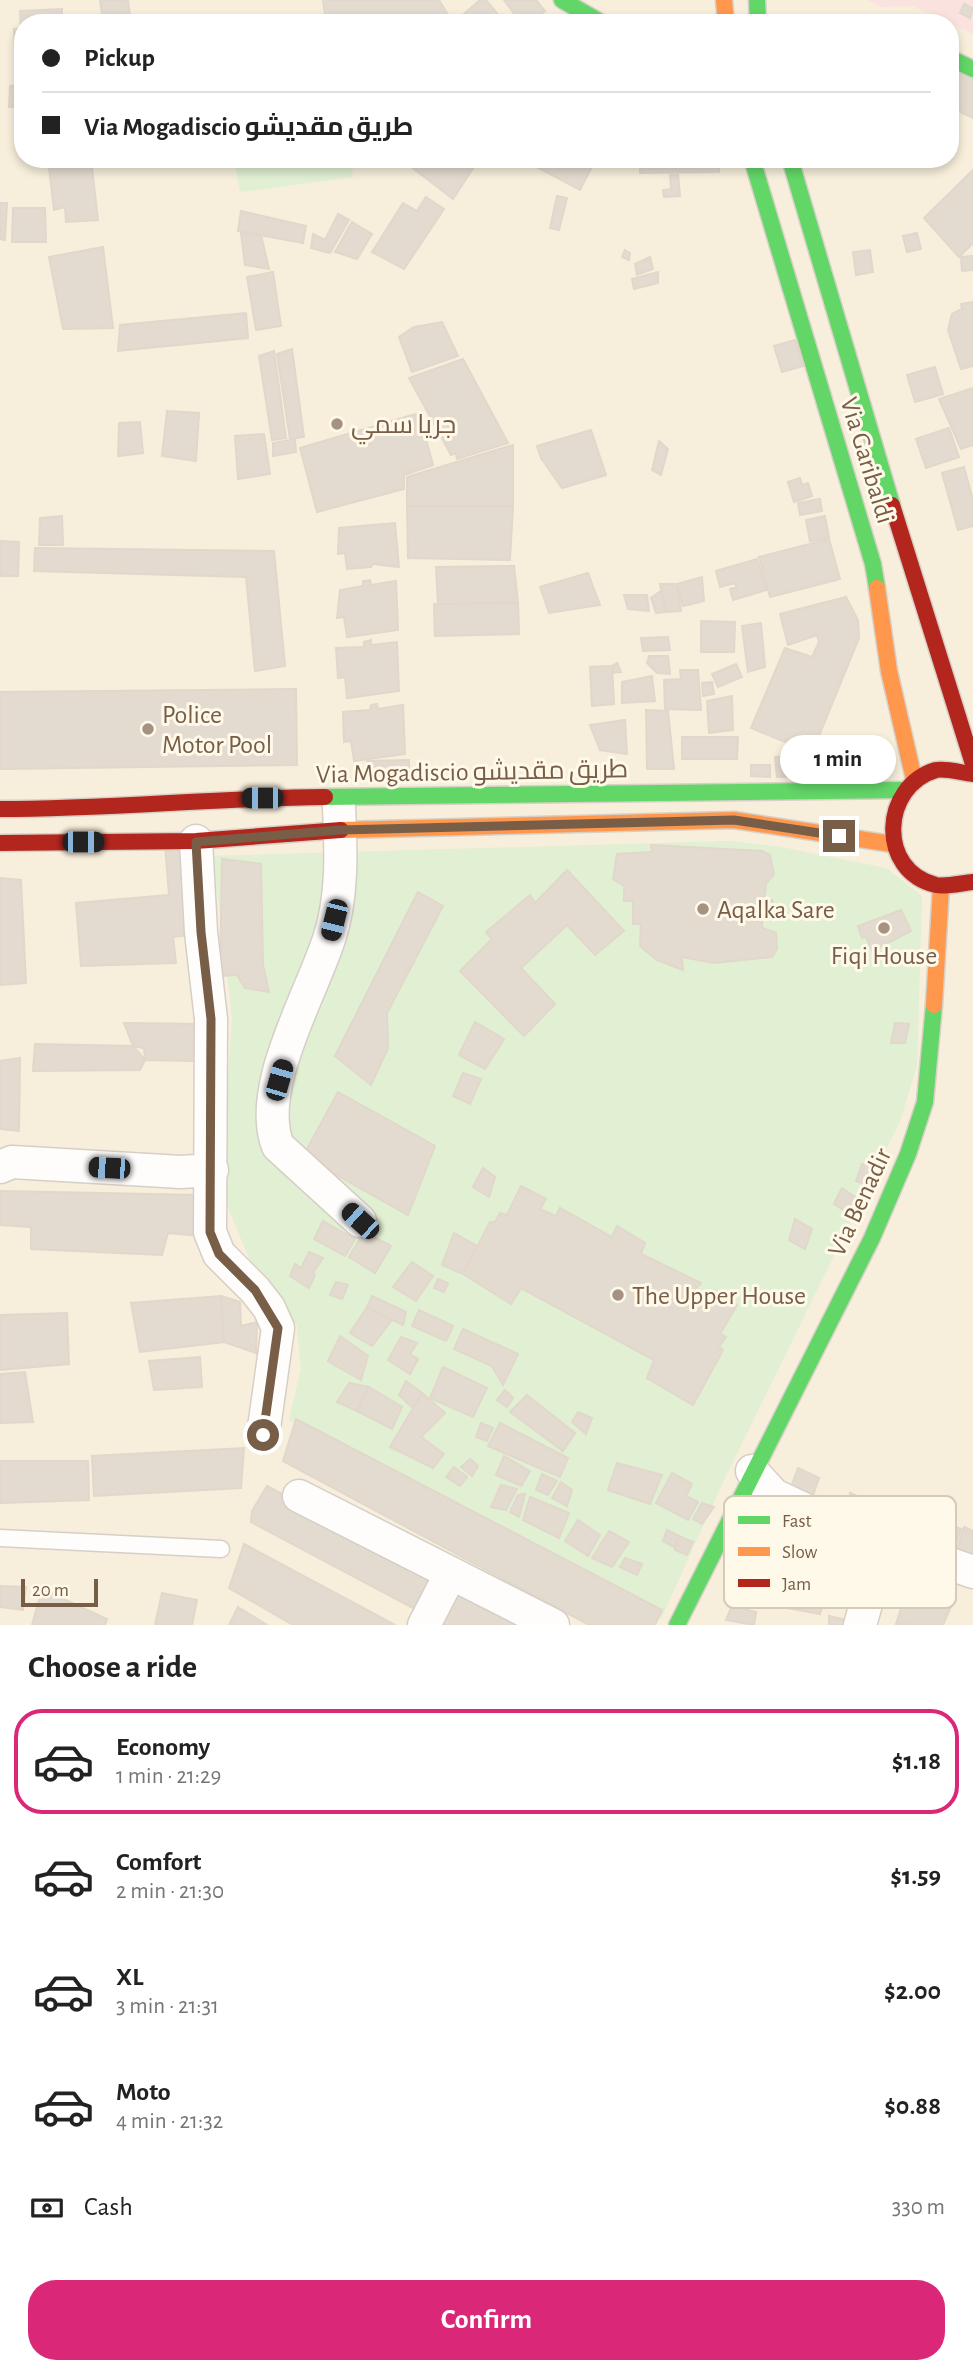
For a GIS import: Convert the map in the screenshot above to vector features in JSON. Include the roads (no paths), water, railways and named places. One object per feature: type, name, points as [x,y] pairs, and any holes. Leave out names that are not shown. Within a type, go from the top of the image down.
[{"type":"main road","points":[[562,0],[586,14]]},
{"type":"main road","name":"Via Garibaldi","points":[[755,168],[873,564],[909,785]]},
{"type":"main road","name":"Via Garibaldi","points":[[793,168],[937,656],[973,764]]},
{"type":"main road","name":"Via Mogadiscio طريق مقديشو","points":[[0,809],[77,809],[237,798],[909,785],[945,768],[973,774]]},
{"type":"main road","points":[[909,785],[892,816],[892,844],[910,872],[941,887],[973,882]]},
{"type":"main road","name":"Via Mogadiscio طريق مقديشو","points":[[0,843],[196,842],[340,830],[734,820],[892,844]]},
{"type":"main road","name":"Via Benadir","points":[[740,1496],[872,1238],[908,1154],[925,1102],[941,887]]},
{"type":"main road","name":"Via Benadir","points":[[677,1625],[724,1528]]},
{"type":"street","points":[[338,798],[339,901],[329,940],[298,1016],[271,1106],[271,1129],[278,1146],[360,1221]]},
{"type":"street","points":[[196,842],[201,932],[211,1019],[210,1232],[219,1254],[255,1290],[278,1328],[263,1435]]},
{"type":"street","points":[[0,1167],[12,1162],[181,1172],[212,1170]]},
{"type":"street","points":[[752,1471],[776,1496]]},
{"type":"street","points":[[299,1496],[553,1625]]},
{"type":"street","points":[[956,1566],[973,1572]]},
{"type":"street","points":[[424,1625],[451,1573]]},
{"type":"street","points":[[860,1625],[865,1608]]},
{"type":"lane","points":[[0,1538],[221,1549]]},
{"type":"place","name":"جريا سمي","points":[[337,424]]},
{"type":"place","name":"Police Motor Pool","points":[[148,729]]},
{"type":"place","name":"Aqalka Sare","points":[[703,909]]},
{"type":"place","name":"Fiqi House","points":[[884,928]]},
{"type":"place","name":"The Upper House","points":[[618,1295]]}]
